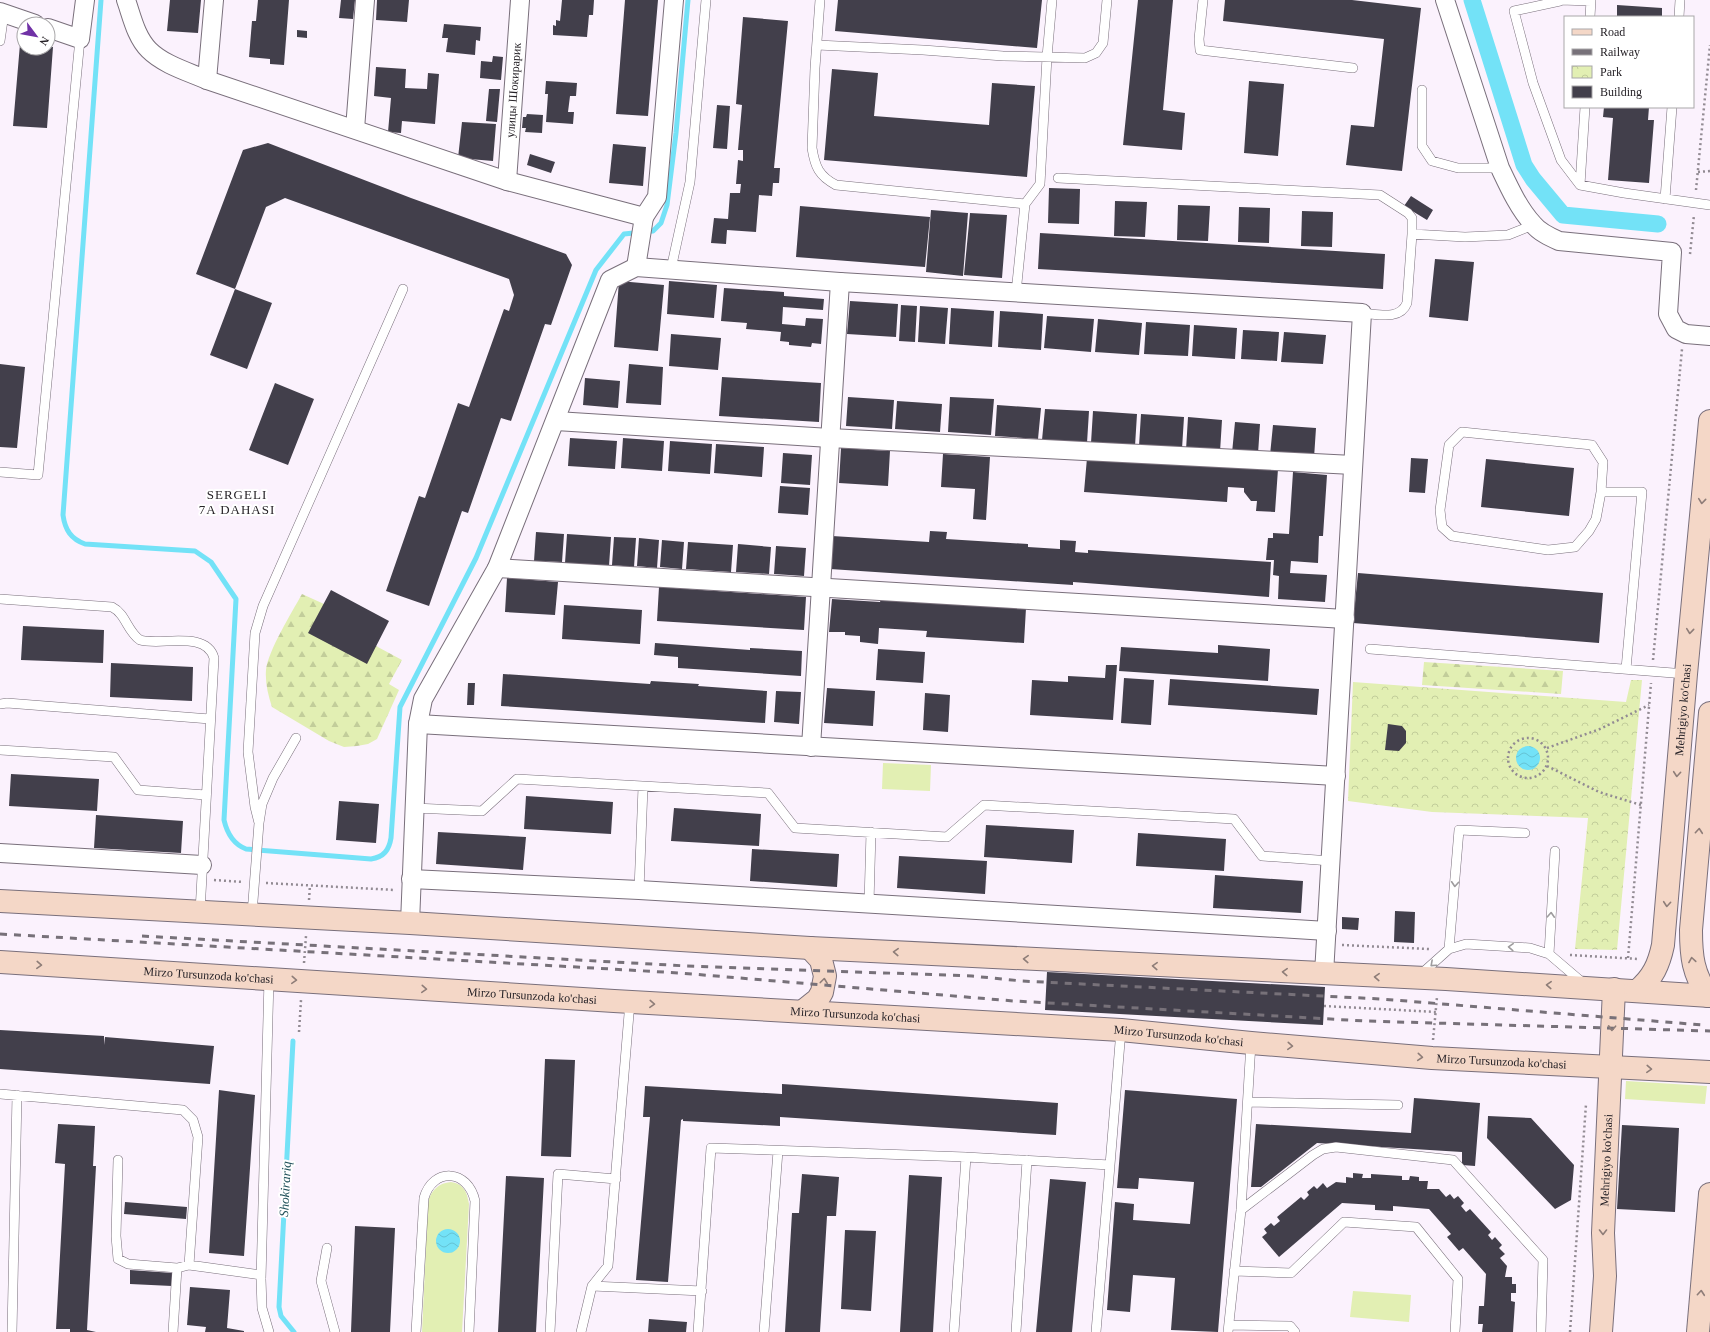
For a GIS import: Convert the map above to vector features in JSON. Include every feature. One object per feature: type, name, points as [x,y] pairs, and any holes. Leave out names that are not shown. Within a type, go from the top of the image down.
[{"type":"main road","name":"Mehrigiyo ko'chasi","points":[[1637,991],[1645,984],[1656,969],[1660,960],[1663,945],[1686,674],[1710,421]]},
{"type":"main road","points":[[1709,996],[1698,979],[1692,961],[1691,930],[1710,713]]},
{"type":"main road","points":[[0,901],[308,917],[810,948],[1588,987],[1709,996]]},
{"type":"main road","points":[[803,1011],[818,999],[822,992],[825,976],[821,960],[810,948]]},
{"type":"main road","name":"Mirzo Tursunzoda ko'chasi","points":[[0,962],[630,1002],[1121,1030],[1251,1043],[1432,1058],[1710,1072]]},
{"type":"main road","name":"Mehrigiyo ko'chasi","points":[[1601,1332],[1605,1276],[1603,1233],[1614,989]]},
{"type":"main road","points":[[1698,1332],[1710,1194]]},
{"type":"street","points":[[56,31],[80,39],[85,0]]},
{"type":"street","points":[[126,0],[136,30],[149,50],[166,62],[207,80],[507,181],[644,220]]},
{"type":"street","points":[[207,80],[214,0]]},
{"type":"street","points":[[355,129],[365,0]]},
{"type":"street","name":"улицы Шокирарик","points":[[507,181],[520,0]]},
{"type":"street","points":[[636,267],[644,220],[657,197],[674,0]]},
{"type":"street","points":[[1445,0],[1500,168],[1508,187],[1533,225],[1545,234],[1559,241],[1672,252],[1668,314],[1676,329],[1683,332],[1710,336]]},
{"type":"street","points":[[2,13],[16,18]]},
{"type":"street","points":[[410,923],[418,724],[422,699],[497,568],[556,421],[610,280],[636,267],[840,282],[1362,313],[1324,974]]},
{"type":"street","points":[[810,747],[840,282]]},
{"type":"street","points":[[556,421],[830,438],[1353,466]]},
{"type":"street","points":[[497,568],[1344,619]]},
{"type":"street","points":[[418,724],[1336,776]]},
{"type":"street","points":[[0,853],[202,865]]},
{"type":"street","points":[[411,879],[869,903],[1327,931]]},
{"type":"lane","points":[[671,269],[690,182],[706,0]]},
{"type":"lane","points":[[820,0],[812,148],[814,160],[825,180],[836,185],[1025,204]]},
{"type":"lane","points":[[1016,293],[1025,204],[1040,184],[1047,57],[1052,0]]},
{"type":"lane","points":[[817,45],[923,50],[1003,56],[1085,58],[1096,53],[1103,43],[1107,0]]},
{"type":"lane","points":[[1203,0],[1199,39],[1200,50],[1353,68]]},
{"type":"lane","points":[[1590,16],[1591,1],[1560,0],[1514,11],[1533,83],[1560,160],[1580,185],[1695,204],[1710,205]]},
{"type":"lane","points":[[1679,16],[1680,0]]},
{"type":"lane","points":[[0,41],[2,13]]},
{"type":"lane","points":[[0,472],[38,475],[80,39]]},
{"type":"lane","points":[[1422,90],[1422,146],[1432,161],[1458,168],[1500,168]]},
{"type":"lane","points":[[1580,185],[1585,108]]},
{"type":"lane","points":[[1665,199],[1672,108]]},
{"type":"lane","points":[[1058,178],[1380,195],[1408,213],[1412,218],[1407,303],[1404,310],[1399,314],[1362,313]]},
{"type":"lane","points":[[1412,234],[1465,237],[1508,235],[1533,225]]},
{"type":"lane","points":[[259,822],[255,808],[248,752],[256,633],[263,606],[403,289]]},
{"type":"lane","points":[[1462,432],[1592,445],[1603,462],[1601,492],[1596,519],[1589,531],[1575,547],[1548,550],[1452,536],[1442,527],[1440,510],[1449,445],[1462,432]]},
{"type":"lane","points":[[1601,492],[1642,492],[1626,669]]},
{"type":"lane","points":[[0,599],[112,607],[121,613],[134,635],[140,640],[196,642],[203,644],[212,652],[214,658],[200,912]]},
{"type":"lane","points":[[1370,649],[1686,674]]},
{"type":"lane","points":[[0,704],[7,703],[210,719]]},
{"type":"lane","points":[[252,914],[257,843],[262,804],[273,778],[296,738]]},
{"type":"lane","points":[[0,750],[114,757],[138,790],[206,795]]},
{"type":"lane","points":[[414,808],[482,811],[517,779],[768,793],[795,828],[947,837],[984,805],[1234,819],[1262,856],[1331,861]]},
{"type":"lane","points":[[639,890],[643,787]]},
{"type":"lane","points":[[1449,949],[1459,830],[1525,833]]},
{"type":"lane","points":[[869,903],[871,832]]},
{"type":"lane","points":[[1549,954],[1555,851]]},
{"type":"lane","points":[[1416,979],[1449,949],[1466,944],[1530,948],[1549,954],[1588,987]]},
{"type":"lane","points":[[269,978],[261,1275],[262,1308],[269,1332]]},
{"type":"lane","points":[[581,1332],[592,1286],[608,1266],[630,1002]]},
{"type":"lane","points":[[1096,1332],[1121,1030]]},
{"type":"lane","points":[[1251,1043],[1241,1210],[1229,1329],[1290,1326],[1295,1332]]},
{"type":"lane","points":[[0,1094],[183,1110],[193,1120],[198,1137],[189,1265]]},
{"type":"lane","points":[[12,1332],[17,1095]]},
{"type":"lane","points":[[1248,1102],[1398,1105]]},
{"type":"lane","points":[[698,1332],[711,1148],[966,1157],[1110,1165]]},
{"type":"lane","points":[[1241,1210],[1323,1149],[1336,1148],[1453,1160],[1543,1260],[1541,1332]]},
{"type":"lane","points":[[764,1332],[778,1151]]},
{"type":"lane","points":[[954,1332],[966,1157]]},
{"type":"lane","points":[[118,1160],[116,1236],[118,1259],[128,1264],[177,1268],[189,1265],[261,1275]]},
{"type":"lane","points":[[1016,1332],[1027,1160]]},
{"type":"lane","points":[[550,1332],[558,1174],[616,1179]]},
{"type":"lane","points":[[416,1332],[424,1198],[432,1184],[448,1176],[459,1178],[467,1183],[472,1191],[475,1201],[469,1332]]},
{"type":"lane","points":[[1234,1271],[1291,1273],[1344,1222],[1416,1227],[1458,1279],[1454,1332]]},
{"type":"lane","points":[[327,1248],[321,1282],[335,1332]]},
{"type":"lane","points":[[173,1332],[177,1268]]},
{"type":"lane","points":[[592,1286],[702,1291]]},
{"type":"path","points":[[1690,254],[1710,45]]},
{"type":"path","points":[[1698,172],[1710,172]]},
{"type":"path","points":[[1628,958],[1649,705],[1683,332]]},
{"type":"path","points":[[1547,748],[1600,729],[1649,705]]},
{"type":"path","points":[[1529,737],[1536,739],[1542,742],[1547,748],[1549,755],[1547,766],[1541,774],[1535,778],[1528,778],[1514,773],[1510,767],[1508,761],[1511,747],[1522,738],[1529,737]]},
{"type":"path","points":[[1547,766],[1599,792],[1641,805]]},
{"type":"path","points":[[299,1032],[310,885]]},
{"type":"path","points":[[1549,954],[1643,959]]},
{"type":"path","points":[[1432,1045],[1437,996]]},
{"type":"path","points":[[1324,1006],[1436,1012]]},
{"type":"path","points":[[1570,1332],[1586,1104]]},
{"type":"green space","points":[[302,594],[324,604],[376,646],[402,660],[389,684],[399,690],[377,739],[368,744],[344,747],[329,741],[272,707],[266,679],[268,662],[281,632]]},
{"type":"green space","points":[[1424,662],[1563,671],[1561,694],[1422,685]]},
{"type":"green space","points":[[1631,680],[1642,680],[1617,950],[1575,949],[1588,818],[1432,812],[1348,801],[1353,682],[1626,702]]},
{"type":"green space","points":[[883,763],[931,765],[930,791],[882,789]]},
{"type":"green space","points":[[1626,1081],[1707,1086],[1705,1104],[1625,1099]]},
{"type":"green space","points":[[451,1182],[464,1189],[469,1204],[462,1332],[422,1332],[428,1202],[431,1194],[436,1188]]},
{"type":"green space","points":[[1353,1291],[1411,1295],[1409,1322],[1350,1317]]},
{"type":"water","points":[[1528,746],[1537,749],[1540,758],[1537,767],[1528,770],[1519,767],[1516,758],[1519,749]]},
{"type":"water","points":[[448,1229],[456,1233],[460,1241],[456,1249],[448,1253],[440,1249],[436,1241],[440,1233]]},
{"type":"building","points":[[170,0],[201,0],[198,33],[167,31]]},
{"type":"building","points":[[258,0],[289,0],[284,65],[270,64],[270,59],[249,57],[252,21],[256,21]]},
{"type":"building","points":[[341,0],[355,0],[353,19],[339,18]]},
{"type":"building","points":[[377,0],[409,0],[407,22],[376,20]]},
{"type":"building","points":[[562,0],[594,0],[593,15],[589,15],[587,37],[553,35],[553,25],[556,26],[556,20],[560,21]]},
{"type":"building","points":[[625,0],[658,0],[648,116],[616,114]]},
{"type":"building","points":[[838,0],[1042,0],[1037,48],[835,31]]},
{"type":"building","points":[[1138,0],[1173,0],[1163,110],[1185,113],[1182,150],[1123,145]]},
{"type":"building","points":[[1225,0],[1352,0],[1421,8],[1402,171],[1346,165],[1351,125],[1374,127],[1384,39],[1223,21]]},
{"type":"building","points":[[1617,5],[1662,8],[1662,16],[1617,16]]},
{"type":"building","points":[[743,17],[788,21],[774,168],[780,168],[779,183],[773,183],[772,196],[759,195],[756,232],[727,230],[726,244],[711,243],[714,218],[728,219],[730,193],[740,193],[741,184],[736,184],[738,160],[743,161],[743,150],[738,150],[742,105],[736,104]]},
{"type":"building","points":[[444,24],[481,27],[480,41],[476,40],[475,55],[446,52],[448,38],[442,38]]},
{"type":"building","points":[[297,30],[307,31],[307,38],[297,37]]},
{"type":"building","points":[[19,56],[52,56],[47,128],[13,126]]},
{"type":"building","points":[[493,56],[503,57],[501,80],[480,78],[481,61],[492,62]]},
{"type":"building","points":[[376,67],[406,69],[405,88],[427,89],[428,73],[439,74],[435,124],[402,121],[401,133],[388,132],[391,98],[374,96]]},
{"type":"building","points":[[832,69],[878,73],[874,116],[989,125],[992,83],[1035,86],[1027,177],[824,160]]},
{"type":"building","points":[[546,81],[577,83],[576,96],[570,96],[568,112],[574,112],[573,124],[546,122],[548,94],[545,94]]},
{"type":"building","points":[[1249,81],[1284,84],[1278,156],[1244,153]]},
{"type":"building","points":[[489,89],[500,89],[497,122],[486,121]]},
{"type":"building","points":[[717,105],[730,106],[727,149],[713,148]]},
{"type":"building","points":[[1604,108],[1649,108],[1648,120],[1654,120],[1649,183],[1608,180],[1613,118],[1603,117]]},
{"type":"building","points":[[527,114],[543,115],[542,133],[525,132],[526,128],[522,128],[523,117],[526,117]]},
{"type":"building","points":[[462,122],[496,124],[493,161],[458,158]]},
{"type":"building","points":[[268,143],[411,198],[566,254],[572,265],[551,325],[545,324],[511,421],[501,418],[468,513],[462,511],[429,606],[386,591],[419,496],[425,498],[458,403],[469,407],[504,309],[509,311],[514,295],[509,279],[285,198],[266,207],[235,289],[196,274],[243,150]]},
{"type":"building","points":[[613,144],[646,147],[643,186],[609,183]]},
{"type":"building","points":[[530,154],[555,162],[551,173],[527,165]]},
{"type":"building","points":[[1049,188],[1080,189],[1079,224],[1048,223]]},
{"type":"building","points":[[1411,196],[1433,210],[1427,220],[1404,206]]},
{"type":"building","points":[[1115,201],[1147,202],[1145,237],[1114,236]]},
{"type":"building","points":[[1178,205],[1210,206],[1208,241],[1177,240]]},
{"type":"building","points":[[800,206],[930,217],[925,267],[796,257]]},
{"type":"building","points":[[1239,207],[1270,208],[1269,243],[1238,242]]},
{"type":"building","points":[[931,210],[968,213],[963,276],[926,272]]},
{"type":"building","points":[[1302,211],[1333,212],[1332,247],[1301,246]]},
{"type":"building","points":[[970,213],[1007,215],[1002,278],[964,275]]},
{"type":"building","points":[[1040,233],[1385,254],[1383,289],[1038,269]]},
{"type":"building","points":[[1435,259],[1474,262],[1468,321],[1429,317]]},
{"type":"building","points":[[619,281],[664,285],[658,351],[614,347]]},
{"type":"building","points":[[669,281],[717,285],[714,318],[667,314]]},
{"type":"building","points":[[724,288],[784,292],[784,296],[824,299],[823,310],[783,307],[782,324],[805,326],[806,318],[823,319],[821,344],[812,343],[811,347],[789,345],[789,342],[780,341],[781,332],[746,329],[747,323],[721,321]]},
{"type":"building","points":[[235,289],[272,303],[247,369],[210,355]]},
{"type":"building","points":[[850,301],[898,304],[896,337],[847,334]]},
{"type":"building","points":[[901,305],[917,306],[915,342],[899,341]]},
{"type":"building","points":[[920,306],[948,308],[945,344],[918,342]]},
{"type":"building","points":[[951,308],[994,311],[992,347],[949,344]]},
{"type":"building","points":[[1000,311],[1043,314],[1041,350],[998,347]]},
{"type":"building","points":[[1047,316],[1094,319],[1091,352],[1044,348]]},
{"type":"building","points":[[1098,319],[1142,323],[1139,355],[1095,352]]},
{"type":"building","points":[[1146,322],[1190,325],[1188,356],[1144,354]]},
{"type":"building","points":[[1194,325],[1237,328],[1235,359],[1192,356]]},
{"type":"building","points":[[1243,330],[1279,332],[1277,361],[1241,359]]},
{"type":"building","points":[[1284,332],[1326,335],[1323,364],[1281,362]]},
{"type":"building","points":[[671,334],[721,338],[718,370],[669,366]]},
{"type":"building","points":[[0,364],[25,367],[17,448],[0,447]]},
{"type":"building","points":[[629,364],[663,367],[661,405],[626,403]]},
{"type":"building","points":[[722,377],[821,383],[819,422],[719,416]]},
{"type":"building","points":[[585,378],[620,381],[618,408],[583,405]]},
{"type":"building","points":[[275,383],[314,399],[288,465],[249,450]]},
{"type":"building","points":[[848,397],[894,400],[892,429],[846,426]]},
{"type":"building","points":[[950,397],[994,399],[991,435],[948,432]]},
{"type":"building","points":[[897,401],[942,404],[940,432],[895,429]]},
{"type":"building","points":[[997,405],[1041,408],[1038,439],[995,436]]},
{"type":"building","points":[[1045,409],[1089,411],[1087,443],[1042,440]]},
{"type":"building","points":[[1093,411],[1137,414],[1135,446],[1091,443]]},
{"type":"building","points":[[1141,414],[1184,417],[1182,449],[1139,446]]},
{"type":"building","points":[[1188,417],[1222,420],[1220,452],[1186,450]]},
{"type":"building","points":[[1235,422],[1260,424],[1258,454],[1232,453]]},
{"type":"building","points":[[1273,425],[1316,428],[1314,458],[1270,455]]},
{"type":"building","points":[[570,438],[617,441],[615,469],[568,466]]},
{"type":"building","points":[[623,438],[664,441],[662,471],[621,468]]},
{"type":"building","points":[[670,441],[712,444],[710,474],[668,471]]},
{"type":"building","points":[[716,444],[764,447],[762,477],[714,473]]},
{"type":"building","points":[[841,448],[890,451],[888,486],[839,483]]},
{"type":"building","points":[[783,453],[812,455],[810,485],[781,483]]},
{"type":"building","points":[[943,454],[990,457],[986,520],[973,519],[975,489],[941,487]]},
{"type":"building","points":[[1087,458],[1278,469],[1275,512],[1256,511],[1257,501],[1251,501],[1244,492],[1244,488],[1228,487],[1227,502],[1084,492]]},
{"type":"building","points":[[1411,458],[1428,459],[1425,493],[1409,492]]},
{"type":"building","points":[[1486,459],[1574,468],[1569,516],[1481,507]]},
{"type":"building","points":[[1293,472],[1327,475],[1323,536],[1319,536],[1318,563],[1291,561],[1290,573],[1327,575],[1325,602],[1278,599],[1279,576],[1273,575],[1274,560],[1266,560],[1268,538],[1273,538],[1273,533],[1289,534]]},
{"type":"building","points":[[780,486],[810,488],[808,515],[778,513]]},
{"type":"building","points":[[930,531],[947,532],[946,539],[1028,544],[1028,547],[1060,549],[1060,540],[1076,541],[1075,552],[1088,553],[1088,550],[1271,562],[1269,597],[1073,582],[1073,585],[830,569],[832,536],[929,542]]},
{"type":"building","points":[[536,532],[564,534],[562,562],[534,561]]},
{"type":"building","points":[[567,534],[611,537],[609,566],[565,563]]},
{"type":"building","points":[[614,537],[636,538],[634,567],[612,565]]},
{"type":"building","points":[[639,538],[659,540],[657,568],[637,566]]},
{"type":"building","points":[[662,540],[684,542],[682,569],[660,567]]},
{"type":"building","points":[[688,542],[733,545],[731,572],[686,569]]},
{"type":"building","points":[[738,544],[771,547],[769,574],[736,572]]},
{"type":"building","points":[[776,546],[806,548],[804,576],[774,574]]},
{"type":"building","points":[[1358,573],[1603,593],[1599,643],[1353,623]]},
{"type":"building","points":[[507,578],[558,582],[555,615],[505,612]]},
{"type":"building","points":[[659,587],[806,597],[804,630],[657,621]]},
{"type":"building","points":[[331,590],[389,621],[367,664],[308,633]]},
{"type":"building","points":[[832,599],[880,602],[881,599],[1026,608],[1024,643],[926,637],[927,631],[879,628],[878,644],[860,642],[860,636],[845,635],[845,632],[829,632]]},
{"type":"building","points":[[564,605],[642,610],[640,644],[562,639]]},
{"type":"building","points":[[23,626],[104,630],[103,663],[21,660]]},
{"type":"building","points":[[655,643],[750,650],[750,648],[802,651],[801,676],[678,668],[678,657],[654,655]]},
{"type":"building","points":[[1218,645],[1270,649],[1268,681],[1119,671],[1121,647],[1218,653]]},
{"type":"building","points":[[878,649],[925,652],[923,683],[876,680]]},
{"type":"building","points":[[111,663],[193,667],[192,701],[110,697]]},
{"type":"building","points":[[1106,665],[1117,665],[1113,720],[1030,715],[1032,680],[1068,682],[1068,676],[1105,678]]},
{"type":"building","points":[[503,674],[650,684],[651,681],[699,684],[698,686],[767,691],[765,723],[501,706]]},
{"type":"building","points":[[1124,678],[1154,680],[1151,725],[1121,723]]},
{"type":"building","points":[[1170,679],[1319,689],[1317,715],[1168,705]]},
{"type":"building","points":[[468,683],[475,683],[474,705],[467,705]]},
{"type":"building","points":[[827,688],[875,691],[873,726],[824,723]]},
{"type":"building","points":[[776,691],[801,692],[799,724],[774,722]]},
{"type":"building","points":[[925,693],[950,695],[948,732],[923,730]]},
{"type":"building","points":[[1388,724],[1402,726],[1406,731],[1406,743],[1399,751],[1385,750]]},
{"type":"building","points":[[11,774],[99,779],[97,811],[9,806]]},
{"type":"building","points":[[526,796],[613,802],[611,834],[524,829]]},
{"type":"building","points":[[339,801],[379,804],[376,843],[336,840]]},
{"type":"building","points":[[674,808],[761,814],[759,846],[671,841]]},
{"type":"building","points":[[96,815],[183,821],[181,853],[94,848]]},
{"type":"building","points":[[986,825],[1074,830],[1072,863],[984,857]]},
{"type":"building","points":[[438,832],[526,837],[523,870],[436,864]]},
{"type":"building","points":[[1138,833],[1226,839],[1224,871],[1136,866]]},
{"type":"building","points":[[752,849],[839,854],[837,887],[750,881]]},
{"type":"building","points":[[899,856],[987,861],[985,894],[897,888]]},
{"type":"building","points":[[1215,875],[1303,881],[1301,913],[1213,908]]},
{"type":"building","points":[[1395,911],[1415,912],[1414,943],[1394,942]]},
{"type":"building","points":[[1342,917],[1359,918],[1358,930],[1342,929]]},
{"type":"building","points":[[1047,972],[1325,987],[1323,1025],[1045,1010]]},
{"type":"building","points":[[0,1030],[104,1036],[104,1045],[105,1037],[214,1046],[210,1084],[0,1069]]},
{"type":"building","points":[[545,1059],[575,1060],[571,1157],[541,1156]]},
{"type":"building","points":[[782,1084],[1058,1103],[1056,1135],[780,1117],[780,1126],[683,1121],[683,1119],[681,1120],[668,1282],[636,1280],[650,1117],[643,1117],[645,1086],[782,1094]]},
{"type":"building","points":[[219,1090],[255,1095],[244,1256],[209,1253]]},
{"type":"building","points":[[1125,1090],[1237,1099],[1218,1332],[1171,1330],[1175,1278],[1133,1275],[1130,1312],[1107,1310],[1115,1202],[1134,1204],[1133,1220],[1190,1224],[1194,1182],[1139,1178],[1138,1189],[1117,1188]]},
{"type":"building","points":[[1414,1098],[1480,1103],[1475,1166],[1462,1165],[1462,1152],[1317,1143],[1261,1187],[1251,1187],[1256,1124],[1411,1133]]},
{"type":"building","points":[[1488,1116],[1531,1118],[1574,1165],[1571,1200],[1555,1209],[1487,1138]]},
{"type":"building","points":[[58,1124],[95,1126],[93,1166],[96,1166],[87,1330],[96,1332],[70,1332],[70,1329],[56,1329],[65,1164],[55,1163]]},
{"type":"building","points":[[1622,1125],[1679,1128],[1675,1212],[1617,1209]]},
{"type":"building","points":[[1353,1173],[1363,1174],[1362,1178],[1371,1178],[1371,1174],[1402,1176],[1402,1180],[1409,1180],[1410,1176],[1419,1177],[1419,1181],[1428,1181],[1427,1189],[1439,1189],[1446,1197],[1450,1194],[1454,1199],[1458,1196],[1464,1203],[1461,1206],[1466,1212],[1470,1209],[1491,1232],[1488,1235],[1492,1240],[1495,1237],[1502,1245],[1499,1248],[1505,1254],[1500,1258],[1507,1266],[1505,1277],[1512,1277],[1512,1284],[1516,1284],[1516,1293],[1511,1293],[1511,1301],[1515,1302],[1513,1332],[1482,1332],[1483,1324],[1478,1324],[1479,1306],[1484,1306],[1486,1274],[1463,1248],[1459,1251],[1447,1237],[1451,1234],[1429,1209],[1393,1206],[1393,1211],[1375,1210],[1375,1205],[1342,1203],[1279,1257],[1262,1237],[1267,1233],[1264,1229],[1271,1223],[1274,1226],[1280,1221],[1277,1217],[1301,1197],[1304,1200],[1309,1195],[1307,1192],[1314,1186],[1317,1189],[1323,1183],[1327,1188],[1336,1182],[1346,1183],[1346,1177],[1353,1178]]},
{"type":"building","points":[[802,1174],[839,1177],[836,1216],[827,1216],[820,1332],[785,1332],[792,1213],[799,1213]]},
{"type":"building","points":[[909,1175],[942,1177],[933,1332],[900,1332]]},
{"type":"building","points":[[506,1176],[544,1178],[536,1332],[498,1332]]},
{"type":"building","points":[[1050,1179],[1086,1182],[1072,1332],[1036,1332]]},
{"type":"building","points":[[125,1202],[187,1207],[186,1219],[124,1214]]},
{"type":"building","points":[[355,1226],[395,1228],[390,1332],[351,1332]]},
{"type":"building","points":[[845,1230],[876,1231],[871,1311],[841,1309]]},
{"type":"building","points":[[130,1270],[173,1273],[172,1286],[130,1284]]},
{"type":"building","points":[[190,1287],[230,1290],[227,1328],[244,1332],[205,1332],[206,1327],[187,1325]]},
{"type":"building","points":[[649,1319],[687,1322],[686,1332],[648,1332]]},
{"type":"waterway","points":[[101,0],[63,515],[65,525],[72,537],[85,544],[195,551],[211,562],[236,599],[224,820],[229,834],[234,841],[246,849],[371,859],[383,855],[389,846],[391,838],[400,707],[476,558],[596,270],[624,234],[653,231],[661,223],[667,205],[676,133],[688,0]]},
{"type":"waterway","points":[[1472,0],[1524,165],[1533,179],[1563,215],[1658,224]]},
{"type":"waterway","name":"Shokirariq","points":[[293,1041],[279,1307],[281,1316],[294,1332]]},
{"type":"railway","points":[[0,934],[680,973],[1014,1001],[1365,1021],[1710,1031]]},
{"type":"railway","points":[[142,936],[687,966],[972,976],[1022,981],[1381,999],[1703,1025]]},
{"type":"district","name":"SERGELI 7A DAHASI","points":[[237,502]]}]
